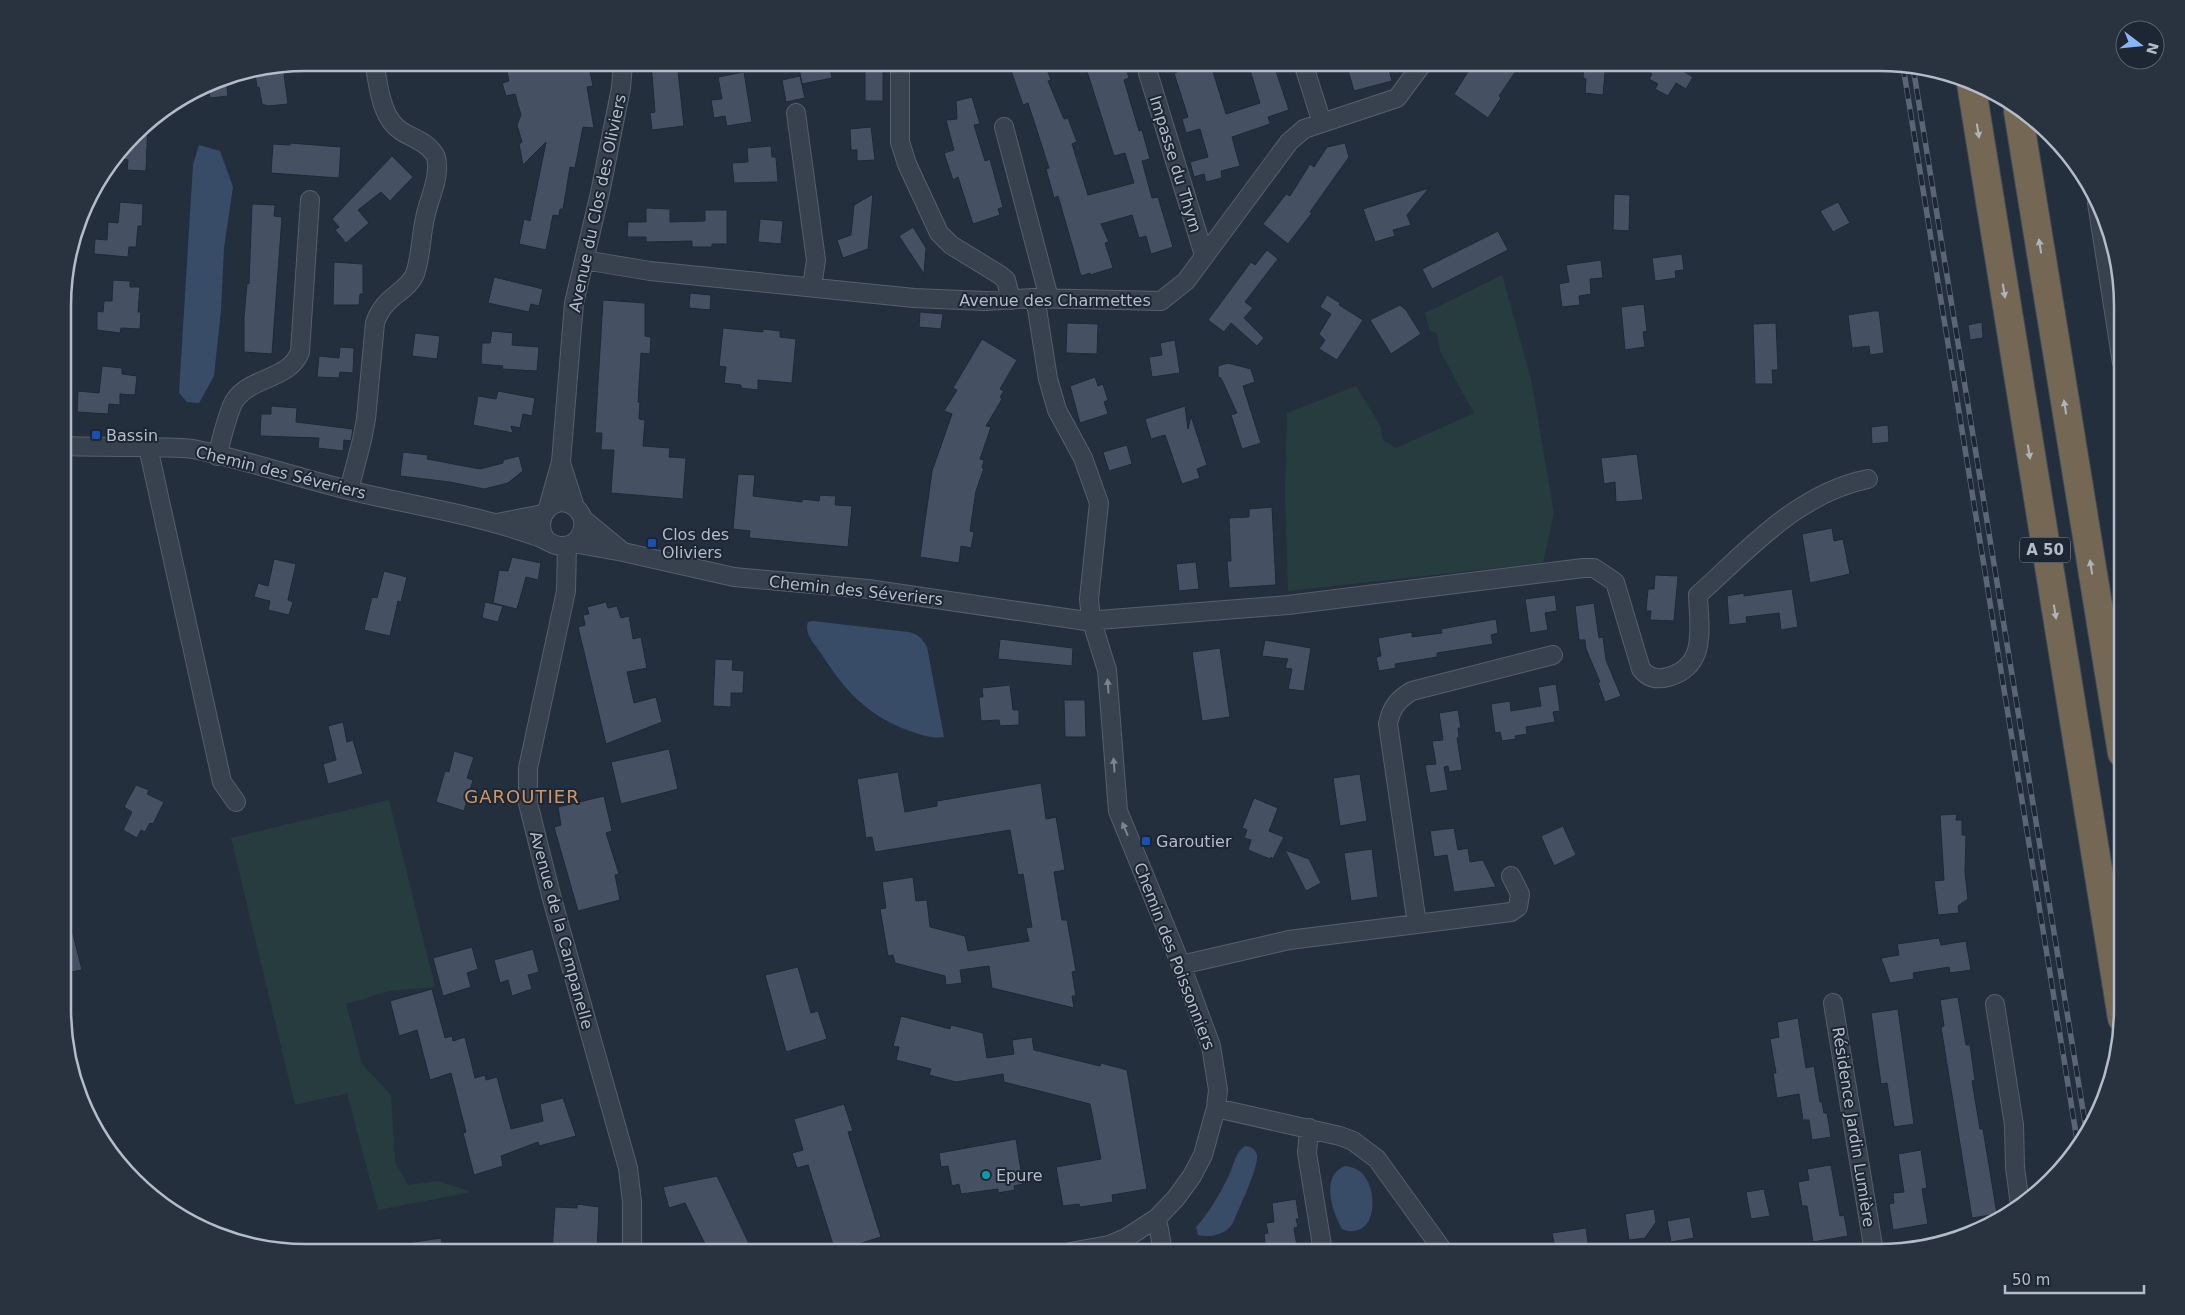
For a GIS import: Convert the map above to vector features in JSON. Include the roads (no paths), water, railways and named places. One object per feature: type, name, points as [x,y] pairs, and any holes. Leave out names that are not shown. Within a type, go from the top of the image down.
[{"type":"highway","name":"A 50","points":[[1972,90],[2114,968]]},
{"type":"highway","name":"A 50","points":[[2019,118],[2114,705]]},
{"type":"street","points":[[348,490],[366,419],[375,323],[383,306],[415,274],[437,167],[435,154],[429,147],[400,131],[390,120],[384,108],[376,71]]},
{"type":"street","name":"Avenue du Clos des Oliviers","points":[[546,511],[561,462],[574,303],[621,88],[622,71]]},
{"type":"street","points":[[900,71],[900,142],[939,233],[951,245],[1006,280],[1011,300]]},
{"type":"street","points":[[1306,71],[1322,123]]},
{"type":"street","name":"Avenue des Charmettes","points":[[584,260],[650,271],[914,298],[985,301],[1041,298],[1161,301],[1186,280],[1289,142],[1304,129],[1397,98],[1416,71]]},
{"type":"street","name":"Impasse du Thym","points":[[1148,73],[1204,255]]},
{"type":"street","points":[[796,112],[816,260],[812,287]]},
{"type":"street","name":"Chemin des Poissonniers","points":[[1004,126],[1041,298],[1037,308],[1048,378],[1057,410],[1082,458],[1099,503],[1089,599],[1091,619],[1107,670],[1118,812],[1181,965],[1214,1058],[1218,1090],[1210,1134],[1199,1162],[1176,1198],[1157,1218],[1132,1235],[1111,1244]]},
{"type":"street","points":[[217,456],[235,400],[244,391],[288,368],[297,360],[300,352],[310,200]]},
{"type":"street","points":[[2101,231],[2114,312]]},
{"type":"street","name":"Chemin des Séveriers","points":[[71,446],[192,449],[348,490],[494,524],[553,544],[623,552],[734,577],[868,589],[1086,621],[1091,619],[1288,605],[1594,568],[1615,582],[1641,669],[1646,676],[1656,678],[1666,678],[1687,668],[1693,661],[1699,642],[1698,595],[1769,530],[1790,514],[1813,499],[1834,489],[1868,479]]},
{"type":"street","points":[[148,448],[222,782],[236,802]]},
{"type":"street","name":"Avenue du Clos des Oliviers","points":[[561,462],[579,513]]},
{"type":"street","name":"Chemin des Séveriers","points":[[494,524],[546,511],[562,503],[579,513],[623,552]]},
{"type":"street","points":[[546,511],[541,528],[547,541]]},
{"type":"street","points":[[570,545],[582,533],[579,513]]},
{"type":"street","name":"Avenue de la Campanelle","points":[[570,545],[566,590],[528,768],[528,803],[552,899],[628,1168],[632,1202],[632,1244]]},
{"type":"street","points":[[1417,924],[1388,724],[1394,704],[1412,691],[1553,655]]},
{"type":"street","points":[[1181,965],[1289,940],[1511,912],[1518,907],[1520,894],[1512,876]]},
{"type":"street","name":"Résidence Jardin Lumière","points":[[1833,1002],[1873,1244]]},
{"type":"street","points":[[1994,1004],[2014,1125],[2014,1167],[2019,1197]]},
{"type":"street","points":[[1216,1108],[1309,1128],[1353,1141],[1378,1159],[1438,1244]]},
{"type":"street","points":[[1309,1128],[1307,1153],[1322,1244]]},
{"type":"street","points":[[1157,1218],[1162,1244]]},
{"type":"water","points":[[199,145],[220,151],[233,187],[224,248],[221,310],[214,376],[199,403],[187,402],[179,393],[193,165]]},
{"type":"water","points":[[808,622],[908,632],[919,637],[927,647],[944,737],[925,736],[907,730],[892,724],[867,708],[838,678],[810,638],[807,626]]},
{"type":"water","points":[[1245,1146],[1251,1147],[1255,1151],[1257,1161],[1233,1223],[1217,1235],[1198,1235],[1196,1227],[1215,1202],[1237,1155]]},
{"type":"water","points":[[1345,1166],[1361,1172],[1369,1183],[1372,1200],[1372,1209],[1367,1224],[1361,1229],[1352,1231],[1342,1229],[1330,1194],[1333,1178],[1337,1171]]},
{"type":"railway","points":[[1904,73],[2076,1136]]},
{"type":"railway","points":[[1914,74],[2085,1121]]},
{"type":"place","name":"Bassin","points":[[96,435]]},
{"type":"place","name":"Clos des Oliviers","points":[[652,543]]},
{"type":"place","name":"Garoutier","points":[[1146,841]]},
{"type":"place","name":"Epure","points":[[986,1175]]},
{"type":"district","name":"GAROUTIER","points":[[522,797]]}]
